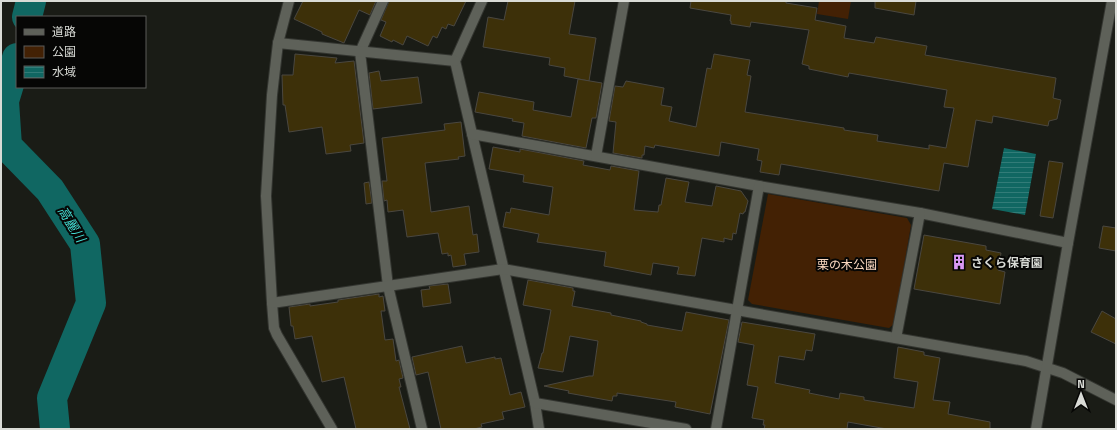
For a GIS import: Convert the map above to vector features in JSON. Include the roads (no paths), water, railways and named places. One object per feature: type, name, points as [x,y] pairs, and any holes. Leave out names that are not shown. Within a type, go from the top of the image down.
[{"type":"street","points":[[289,1],[278,43],[272,95],[266,196],[274,328],[332,429]]},
{"type":"street","points":[[383,1],[360,52],[388,286],[422,429]]},
{"type":"street","points":[[482,1],[455,62],[535,403],[539,429]]},
{"type":"street","points":[[596,156],[624,1]]},
{"type":"street","points":[[1036,429],[1112,1]]},
{"type":"street","points":[[278,43],[455,62]]},
{"type":"street","points":[[472,134],[759,186],[920,213],[1068,243]]},
{"type":"street","points":[[716,429],[759,186]]},
{"type":"street","points":[[896,338],[920,213]]},
{"type":"street","points":[[272,303],[503,269],[1026,361],[1063,373],[1116,400]]},
{"type":"street","points":[[535,403],[686,429]]},
{"type":"water","points":[[1004,148],[1036,154],[1025,215],[992,209]]},
{"type":"waterway","name":"高麗川","points":[[27,16],[31,1]]},
{"type":"waterway","name":"高麗川","points":[[16,61],[4,101],[7,146],[50,190],[85,244],[91,303],[52,398],[55,429]]},
{"type":"place","name":"さくら保育園","points":[[959,262]]},
{"type":"park label","name":"栗の木公園","points":[[847,264]]}]
